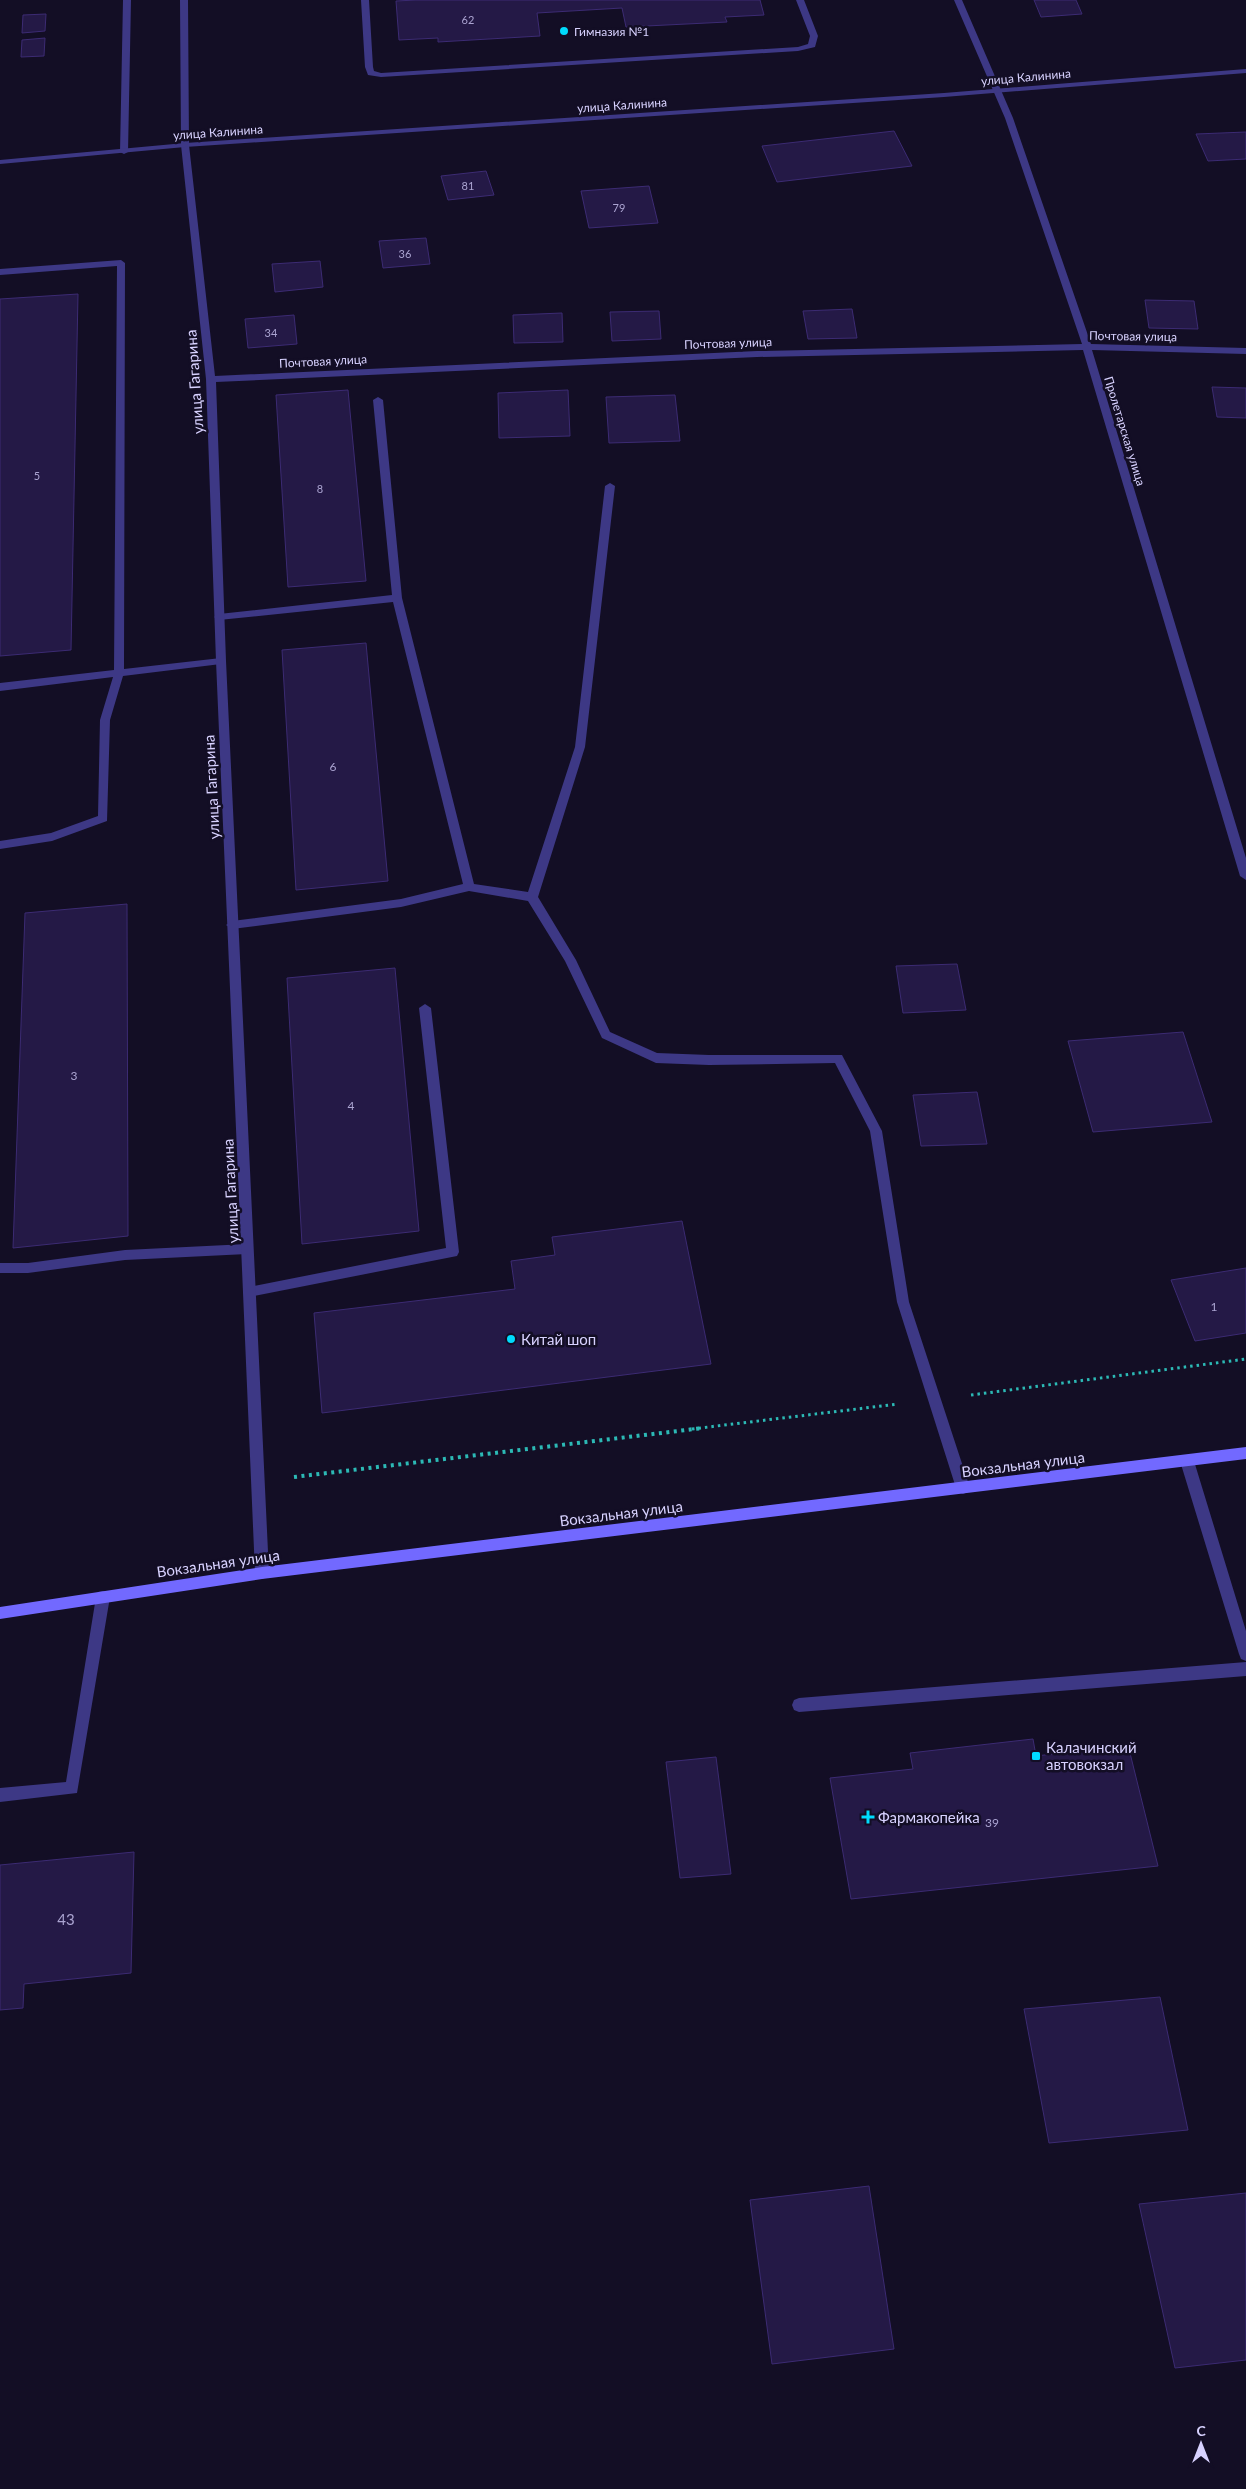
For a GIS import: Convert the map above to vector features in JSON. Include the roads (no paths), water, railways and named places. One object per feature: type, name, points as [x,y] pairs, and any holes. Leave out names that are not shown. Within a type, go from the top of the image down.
[{"type":"main road","name":"Вокзальная улица","points":[[0,1613],[262,1573],[1246,1453]]},
{"type":"street","points":[[124,152],[127,0]]},
{"type":"street","name":"улица Гагарина","points":[[184,0],[186,145],[211,379],[232,925],[262,1573]]},
{"type":"street","points":[[365,0],[369,67],[371,73],[381,76],[798,50],[812,45],[814,36],[800,0]]},
{"type":"street","name":"Пролетарская улица","points":[[958,0],[1009,118],[1087,347],[1246,876]]},
{"type":"street","name":"улица Калинина","points":[[0,162],[186,145],[998,91],[1246,71]]},
{"type":"street","points":[[0,272],[121,263],[119,673],[105,720],[102,818],[52,837],[0,845]]},
{"type":"street","name":"Почтовая улица","points":[[211,379],[704,356],[1087,347],[1246,351]]},
{"type":"street","points":[[378,400],[397,598],[469,887]]},
{"type":"street","points":[[610,486],[580,747],[532,897],[570,960],[606,1035],[656,1058],[709,1060],[838,1058],[876,1131],[903,1302],[963,1488]]},
{"type":"street","points":[[219,617],[397,598]]},
{"type":"street","points":[[0,687],[221,661]]},
{"type":"street","points":[[232,925],[401,904],[469,887],[532,897]]},
{"type":"street","points":[[249,1292],[453,1252],[425,1008]]},
{"type":"street","points":[[0,1268],[28,1268],[125,1255],[247,1249]]},
{"type":"street","points":[[1187,1460],[1246,1654]]},
{"type":"street","points":[[0,1795],[72,1788],[103,1597]]},
{"type":"street","points":[[799,1706],[1246,1669]]},
{"type":"place","name":"Гимназия №1","points":[[564,31]]},
{"type":"place","name":"Китай шоп","points":[[511,1339]]},
{"type":"place","name":"Калачинский автовокзал","points":[[1036,1756]]},
{"type":"place","name":"Фармакопейка","points":[[868,1817]]}]
